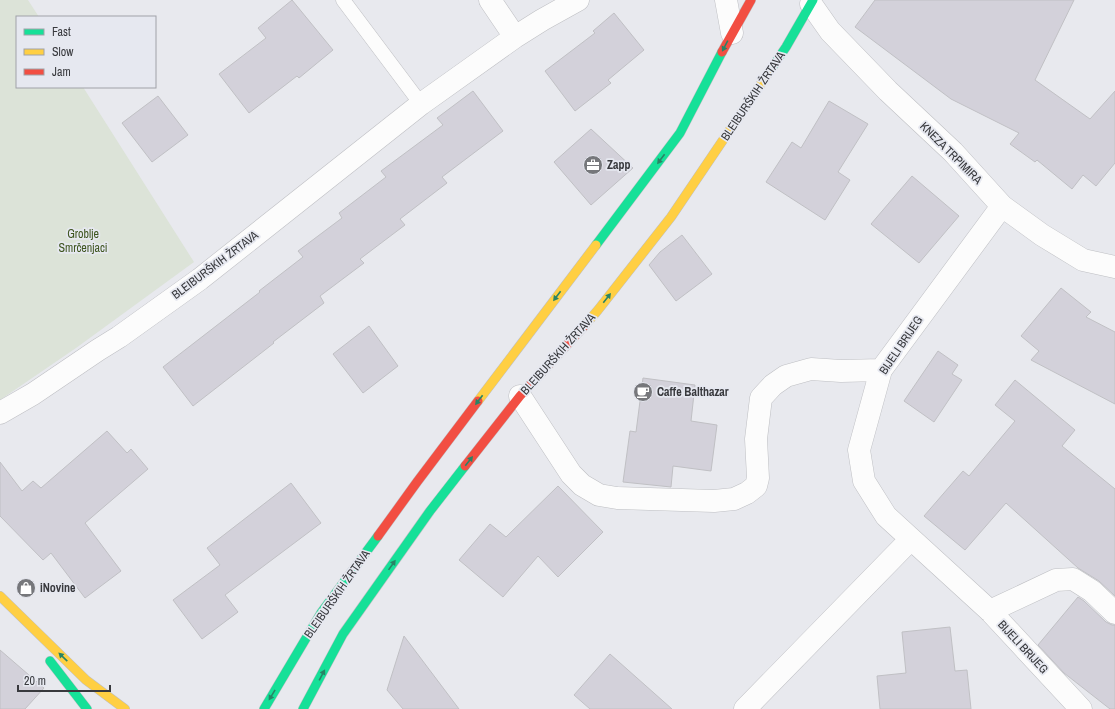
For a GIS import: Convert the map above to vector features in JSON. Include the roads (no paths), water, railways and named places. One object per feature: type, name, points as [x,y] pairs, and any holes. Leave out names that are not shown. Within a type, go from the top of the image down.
[{"type":"street","points":[[490,0],[515,37]]},
{"type":"street","name":"BLEIBURŠKIH ŽRTAVA","points":[[0,413],[33,394],[119,337],[200,279],[421,104],[515,37],[578,0]]},
{"type":"street","points":[[726,0],[732,33]]},
{"type":"street","name":"BLEIBURŠKIH ŽRTAVA","points":[[264,709],[321,613],[416,482],[680,133],[732,33],[751,0]]},
{"type":"street","name":"BLEIBURŠKIH ŽRTAVA","points":[[303,709],[343,634],[430,511],[520,396],[598,310],[671,216],[786,47],[812,2]]},
{"type":"street","name":"KNEZA TRPIMIRA","points":[[812,2],[830,31],[888,91],[953,152],[1002,206],[1042,235],[1083,260],[1115,267]]},
{"type":"street","name":"BIJELI BRIJEG","points":[[1002,206],[881,370],[859,450],[864,481],[886,516],[990,611],[1081,709]]},
{"type":"street","points":[[520,396],[571,474],[582,485],[599,495],[617,498],[714,501],[734,499],[747,493],[756,486],[758,478],[756,439],[761,398],[773,386],[786,376],[811,369],[841,371],[881,370]]},
{"type":"street","points":[[745,709],[911,539]]},
{"type":"street","points":[[990,611],[1056,580],[1073,579],[1092,591],[1115,613]]},
{"type":"street","points":[[0,596],[86,680],[125,709]]},
{"type":"street","points":[[44,654],[88,709]]},
{"type":"lane","points":[[343,0],[421,104]]},
{"type":"place","name":"Zapp","points":[[593,165]]},
{"type":"place","name":"Caffe Balthazar","points":[[643,392]]},
{"type":"place","name":"iNovine","points":[[26,588]]},
{"type":"park label","name":"Groblje Smrčenjaci","points":[[83,241]]}]
